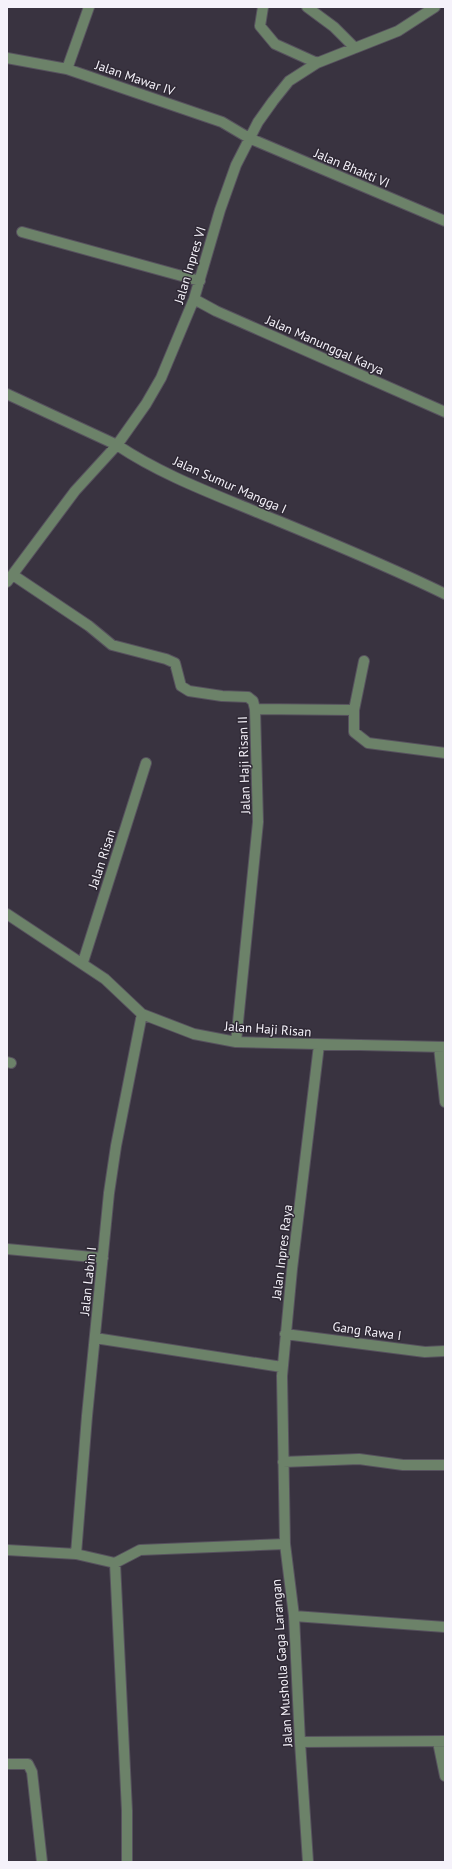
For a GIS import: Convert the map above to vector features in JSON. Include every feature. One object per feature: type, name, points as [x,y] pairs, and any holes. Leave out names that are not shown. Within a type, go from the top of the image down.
[{"type":"street","points":[[67,69],[89,7]]},
{"type":"street","points":[[263,7],[260,26],[275,44],[316,63]]},
{"type":"street","points":[[307,7],[334,27],[355,48]]},
{"type":"street","name":"Jalan Inpres VI","points":[[10,579],[75,491],[117,445],[146,404],[161,378],[194,299],[220,210],[236,165],[258,122],[289,82],[316,63],[398,31],[435,7]]},
{"type":"street","name":"Jalan Mawar IV","points":[[7,58],[67,69],[222,122],[249,138]]},
{"type":"street","name":"Jalan Bhakti VI","points":[[249,138],[445,221]]},
{"type":"street","points":[[22,232],[200,281]]},
{"type":"street","name":"Jalan Manunggal Karya","points":[[194,299],[216,311],[445,412]]},
{"type":"street","name":"Jalan Sumur Mangga I","points":[[7,394],[117,445],[198,488],[390,568],[445,594]]},
{"type":"street","name":"Jalan Haji Risan II","points":[[10,579],[89,626],[112,645],[166,659],[175,663],[181,686],[188,691],[222,696],[248,696],[253,701],[255,709],[258,822],[236,1042]]},
{"type":"street","points":[[364,661],[354,710],[354,732],[368,743],[445,753]]},
{"type":"street","points":[[255,709],[354,710]]},
{"type":"street","name":"Jalan Risan","points":[[83,962],[146,763]]},
{"type":"street","name":"Jalan Haji Risan","points":[[7,914],[83,962],[105,979],[142,1014],[194,1034],[236,1042],[442,1047]]},
{"type":"street","name":"Jalan Labin I","points":[[76,1554],[109,1193],[116,1146],[142,1014]]},
{"type":"street","name":"Jalan Inpres Raya","points":[[283,1462],[282,1367],[319,1045]]},
{"type":"street","points":[[442,1047],[445,1102]]},
{"type":"street","points":[[7,1249],[104,1258]]},
{"type":"street","name":"Gang Rawa I","points":[[285,1334],[425,1352],[445,1351]]},
{"type":"street","points":[[95,1338],[282,1367]]},
{"type":"street","points":[[283,1462],[359,1459],[403,1465],[445,1465]]},
{"type":"street","name":"Jalan Musholla Gaga Larangan","points":[[283,1462],[285,1544],[294,1616],[308,1862]]},
{"type":"street","points":[[7,1550],[76,1554],[115,1563],[140,1550],[285,1544]]},
{"type":"street","points":[[115,1563],[127,1811],[127,1862]]},
{"type":"street","points":[[294,1616],[445,1627]]},
{"type":"street","points":[[300,1742],[442,1741],[445,1776]]},
{"type":"street","points":[[7,1764],[28,1764],[32,1772],[42,1862]]}]
